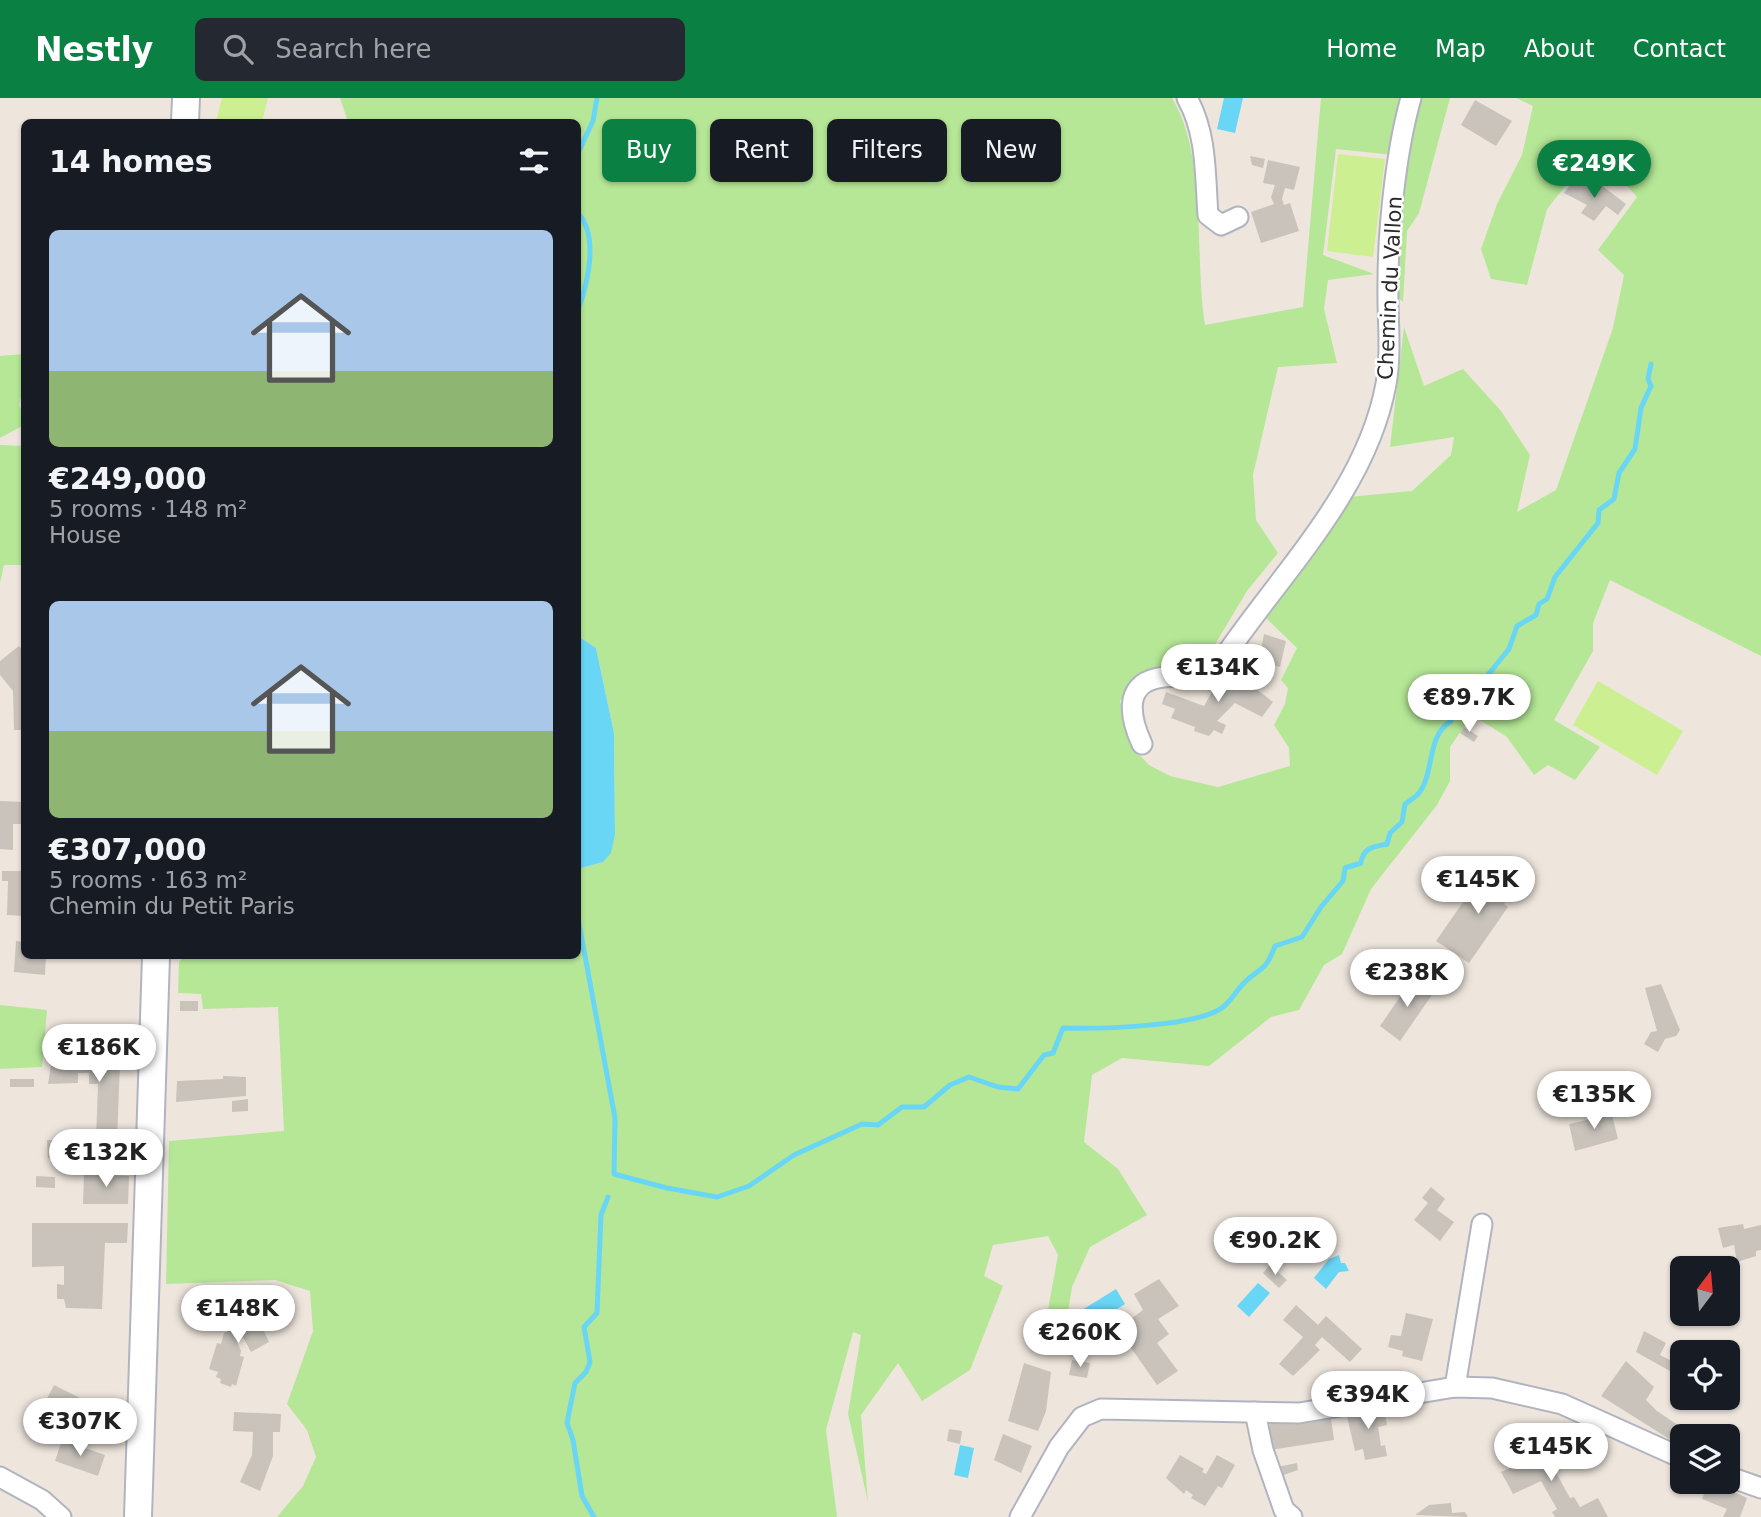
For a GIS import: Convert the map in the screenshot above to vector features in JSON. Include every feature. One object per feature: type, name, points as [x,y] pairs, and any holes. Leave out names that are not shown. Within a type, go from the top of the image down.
[{"type":"main road","points":[[185,119],[186,98]]},
{"type":"main road","points":[[138,1517],[156,959]]},
{"type":"street","points":[[1187,98],[1195,111],[1203,143],[1208,215],[1221,225],[1238,217]]},
{"type":"street","name":"Chemin du Vallon","points":[[1142,744],[1132,723],[1132,704],[1139,689],[1155,678],[1200,674],[1215,665],[1227,653],[1341,496],[1367,446],[1386,387],[1391,350],[1388,283],[1391,233],[1411,98]]},
{"type":"street","points":[[1455,1387],[1482,1224]]},
{"type":"street","points":[[1020,1517],[1059,1447],[1082,1417],[1101,1409],[1299,1413],[1455,1387],[1492,1388],[1562,1404],[1670,1453]]},
{"type":"street","points":[[1255,1412],[1263,1450],[1284,1510],[1292,1517]]},
{"type":"street","points":[[0,1477],[43,1500],[61,1517]]},
{"type":"street","points":[[1740,1481],[1761,1489]]},
{"type":"green space","points":[[222,98],[268,98],[263,119],[217,119]]},
{"type":"green space","points":[[340,98],[1172,98],[1191,149],[1198,208],[1205,325],[1303,307],[1321,98],[1450,98],[1419,213],[1407,231],[1403,302],[1392,292],[1403,156],[1336,149],[1323,255],[1374,274],[1328,280],[1324,309],[1337,363],[1278,367],[1253,475],[1256,520],[1278,553],[1247,591],[1208,656],[1148,673],[1120,701],[1132,747],[1149,765],[1170,776],[1218,787],[1290,766],[1289,748],[1274,725],[1285,704],[1288,688],[1281,680],[1297,648],[1265,617],[1349,497],[1412,491],[1451,455],[1454,437],[1390,447],[1404,327],[1424,386],[1463,369],[1501,411],[1530,455],[1517,512],[1556,490],[1613,328],[1624,275],[1598,250],[1637,197],[1613,170],[1582,165],[1547,209],[1527,285],[1491,279],[1481,249],[1497,204],[1522,155],[1533,106],[1516,98],[1761,98],[1761,656],[1610,580],[1593,623],[1593,651],[1554,720],[1600,747],[1575,780],[1548,765],[1534,775],[1507,737],[1472,715],[1450,747],[1450,781],[1437,805],[1371,889],[1342,954],[1324,965],[1299,1010],[1271,1017],[1209,1066],[1122,1058],[1092,1075],[1084,1142],[1118,1169],[1147,1215],[1090,1247],[1072,1287],[1063,1343],[1087,1359],[1041,1348],[1058,1255],[1048,1236],[993,1245],[984,1276],[1003,1286],[970,1370],[922,1401],[898,1363],[861,1415],[868,1502],[848,1414],[861,1335],[853,1332],[826,1430],[837,1517],[277,1517],[303,1486],[316,1457],[307,1430],[287,1404],[313,1331],[310,1291],[275,1280],[166,1284],[169,1141],[284,1131],[278,1007],[203,1009],[201,994],[178,993],[179,962],[182,959],[581,959],[581,868],[603,862],[615,834],[614,733],[596,648],[581,638],[581,119],[347,119]]},
{"type":"green space","points":[[1338,154],[1385,159],[1373,257],[1327,251]]},
{"type":"green space","points":[[21,354],[21,427],[0,438],[0,356]]},
{"type":"green space","points":[[0,445],[21,446],[21,565],[4,565],[0,583]]},
{"type":"green space","points":[[1598,681],[1683,731],[1657,775],[1573,725]]},
{"type":"green space","points":[[0,1005],[47,1010],[42,1067],[0,1069]]},
{"type":"water","points":[[1224,98],[1243,98],[1235,133],[1217,129]]},
{"type":"water","points":[[581,638],[596,648],[614,733],[615,834],[611,853],[603,862],[581,868]]},
{"type":"water","points":[[1339,1255],[1341,1263],[1345,1263],[1349,1271],[1339,1272],[1326,1289],[1314,1278],[1329,1259]]},
{"type":"water","points":[[1258,1283],[1270,1293],[1249,1317],[1237,1306]]},
{"type":"water","points":[[1116,1289],[1125,1304],[1092,1325],[1082,1310]]},
{"type":"water","points":[[960,1445],[974,1448],[968,1478],[954,1475]]},
{"type":"building","points":[[1475,100],[1512,121],[1496,146],[1461,125]]},
{"type":"building","points":[[1250,156],[1265,159],[1263,168],[1252,165]]},
{"type":"building","points":[[1268,160],[1300,167],[1294,190],[1285,188],[1282,199],[1284,205],[1290,203],[1299,231],[1261,243],[1251,212],[1274,204],[1271,197],[1275,185],[1263,183]]},
{"type":"building","points":[[1575,178],[1595,193],[1601,185],[1626,204],[1618,215],[1606,206],[1594,221],[1581,213],[1587,205],[1564,193]]},
{"type":"building","points":[[1264,634],[1286,641],[1280,667],[1259,661]]},
{"type":"building","points":[[19,646],[21,649],[21,730],[14,730],[13,691],[0,675],[0,661]]},
{"type":"building","points":[[1227,666],[1273,702],[1262,717],[1235,703],[1217,721],[1226,725],[1222,734],[1214,730],[1209,736],[1194,731],[1195,727],[1171,718],[1175,709],[1162,704],[1166,692],[1204,706]]},
{"type":"building","points":[[1464,727],[1478,736],[1474,742],[1460,733]]},
{"type":"building","points":[[0,801],[21,802],[21,824],[13,824],[13,850],[0,849]]},
{"type":"building","points":[[1492,868],[1518,885],[1504,904],[1508,907],[1469,963],[1436,941],[1475,885],[1479,887]]},
{"type":"building","points":[[2,871],[21,871],[21,916],[7,915],[8,881],[2,881]]},
{"type":"building","points":[[16,941],[21,942],[21,959],[46,959],[45,975],[14,972]]},
{"type":"building","points":[[1413,978],[1434,992],[1400,1041],[1380,1026]]},
{"type":"building","points":[[1661,984],[1680,1030],[1676,1036],[1665,1039],[1658,1052],[1644,1044],[1651,1032],[1657,1031],[1645,988]]},
{"type":"building","points":[[180,1001],[198,1001],[198,1011],[180,1011]]},
{"type":"building","points":[[99,1035],[121,1036],[117,1141],[96,1140],[98,1084],[89,1084],[89,1073],[78,1073],[78,1083],[48,1084],[51,1064],[98,1064]]},
{"type":"building","points":[[223,1076],[246,1077],[246,1096],[176,1102],[177,1081],[223,1079]]},
{"type":"building","points":[[10,1079],[34,1079],[34,1087],[10,1087]]},
{"type":"building","points":[[248,1099],[248,1111],[232,1112],[232,1101]]},
{"type":"building","points":[[1611,1111],[1618,1139],[1575,1151],[1569,1124]]},
{"type":"building","points":[[47,1140],[96,1140],[96,1158],[48,1158]]},
{"type":"building","points":[[84,1174],[129,1176],[128,1204],[83,1204]]},
{"type":"building","points":[[36,1176],[55,1177],[55,1188],[36,1187]]},
{"type":"building","points":[[1431,1187],[1445,1199],[1437,1210],[1454,1222],[1440,1241],[1414,1220],[1428,1203],[1422,1198]]},
{"type":"building","points":[[32,1223],[128,1223],[127,1243],[105,1243],[102,1309],[66,1308],[64,1299],[57,1299],[57,1284],[64,1285],[64,1266],[32,1267]]},
{"type":"building","points":[[1743,1224],[1744,1229],[1761,1225],[1761,1250],[1756,1251],[1756,1256],[1740,1261],[1734,1245],[1723,1248],[1718,1228]]},
{"type":"building","points":[[1270,1265],[1287,1280],[1279,1288],[1263,1273]]},
{"type":"building","points":[[1159,1279],[1179,1306],[1158,1319],[1169,1334],[1157,1343],[1178,1371],[1157,1385],[1127,1342],[1134,1337],[1125,1323],[1143,1310],[1134,1294]]},
{"type":"building","points":[[257,1304],[266,1320],[260,1323],[269,1342],[251,1352],[243,1337],[237,1341],[240,1356],[244,1357],[236,1386],[220,1383],[221,1379],[216,1377],[218,1372],[209,1369],[217,1343],[221,1344],[224,1333],[230,1330],[228,1325],[239,1319],[237,1313]]},
{"type":"building","points":[[1296,1305],[1318,1325],[1326,1316],[1362,1349],[1350,1362],[1322,1337],[1315,1345],[1320,1350],[1293,1376],[1279,1364],[1303,1337],[1283,1320]]},
{"type":"building","points":[[1406,1313],[1433,1319],[1422,1361],[1402,1356],[1403,1351],[1388,1347],[1391,1335],[1401,1336]]},
{"type":"building","points":[[1644,1331],[1666,1343],[1660,1355],[1670,1360],[1670,1371],[1636,1352]]},
{"type":"building","points":[[1072,1360],[1090,1363],[1087,1378],[1069,1375]]},
{"type":"building","points":[[1626,1361],[1654,1387],[1646,1400],[1676,1424],[1670,1424],[1670,1439],[1601,1396]]},
{"type":"building","points":[[1024,1363],[1051,1372],[1046,1411],[1038,1431],[1008,1421]]},
{"type":"building","points":[[54,1385],[80,1398],[59,1436],[34,1424]]},
{"type":"building","points":[[1383,1404],[1387,1425],[1378,1427],[1381,1446],[1385,1445],[1387,1456],[1365,1460],[1363,1449],[1355,1451],[1346,1412]]},
{"type":"building","points":[[234,1412],[281,1414],[280,1432],[273,1432],[273,1456],[260,1491],[240,1482],[252,1455],[253,1432],[233,1431]]},
{"type":"building","points":[[1322,1417],[1322,1420],[1331,1419],[1334,1440],[1270,1450],[1266,1441],[1271,1419]]},
{"type":"building","points":[[949,1429],[962,1431],[960,1444],[947,1441]]},
{"type":"building","points":[[1003,1434],[1032,1446],[1021,1473],[994,1460]]},
{"type":"building","points":[[62,1440],[105,1455],[98,1476],[55,1461]]},
{"type":"building","points":[[1562,1441],[1572,1460],[1554,1469],[1570,1498],[1574,1497],[1580,1507],[1598,1498],[1608,1517],[1555,1517],[1552,1512],[1557,1509],[1541,1481],[1513,1494],[1501,1472],[1515,1466],[1513,1460],[1520,1458],[1522,1462],[1531,1458],[1536,1468],[1547,1464],[1541,1451]]},
{"type":"building","points":[[1180,1455],[1204,1469],[1202,1472],[1206,1474],[1217,1455],[1235,1465],[1222,1488],[1218,1486],[1205,1506],[1191,1498],[1193,1495],[1186,1490],[1184,1494],[1166,1478]]},
{"type":"building","points":[[1297,1463],[1298,1470],[1281,1476],[1277,1467]]},
{"type":"building","points":[[1704,1494],[1738,1494],[1747,1498],[1740,1517],[1723,1517],[1727,1509],[1702,1499]]},
{"type":"building","points":[[1451,1503],[1452,1513],[1465,1512],[1468,1517],[1415,1515],[1429,1505]]},
{"type":"waterway","points":[[581,147],[593,121],[597,98]]},
{"type":"waterway","points":[[581,218],[590,247],[588,274],[581,300]]},
{"type":"waterway","points":[[1464,704],[1509,649],[1517,626],[1536,615],[1539,604],[1547,599],[1555,577],[1598,523],[1599,510],[1614,499],[1619,473],[1635,449],[1641,408],[1651,386],[1648,379],[1651,364]]},
{"type":"waterway","points":[[581,934],[615,1118],[614,1174],[667,1188],[717,1197],[749,1186],[794,1155],[862,1124],[878,1125],[902,1107],[924,1107],[950,1085],[969,1077],[998,1087],[1018,1089],[1044,1055],[1053,1053],[1063,1028],[1170,1023],[1210,1014],[1223,1007],[1242,985],[1266,964],[1275,946],[1302,937],[1321,907],[1343,881],[1345,868],[1361,863],[1364,854],[1370,849],[1387,844],[1390,833],[1402,822],[1405,804],[1418,794],[1424,784],[1434,745],[1443,728],[1451,721]]},
{"type":"waterway","points":[[594,1517],[582,1496],[573,1440],[567,1423],[575,1383],[586,1372],[590,1362],[584,1327],[597,1313],[601,1215],[608,1197]]}]
